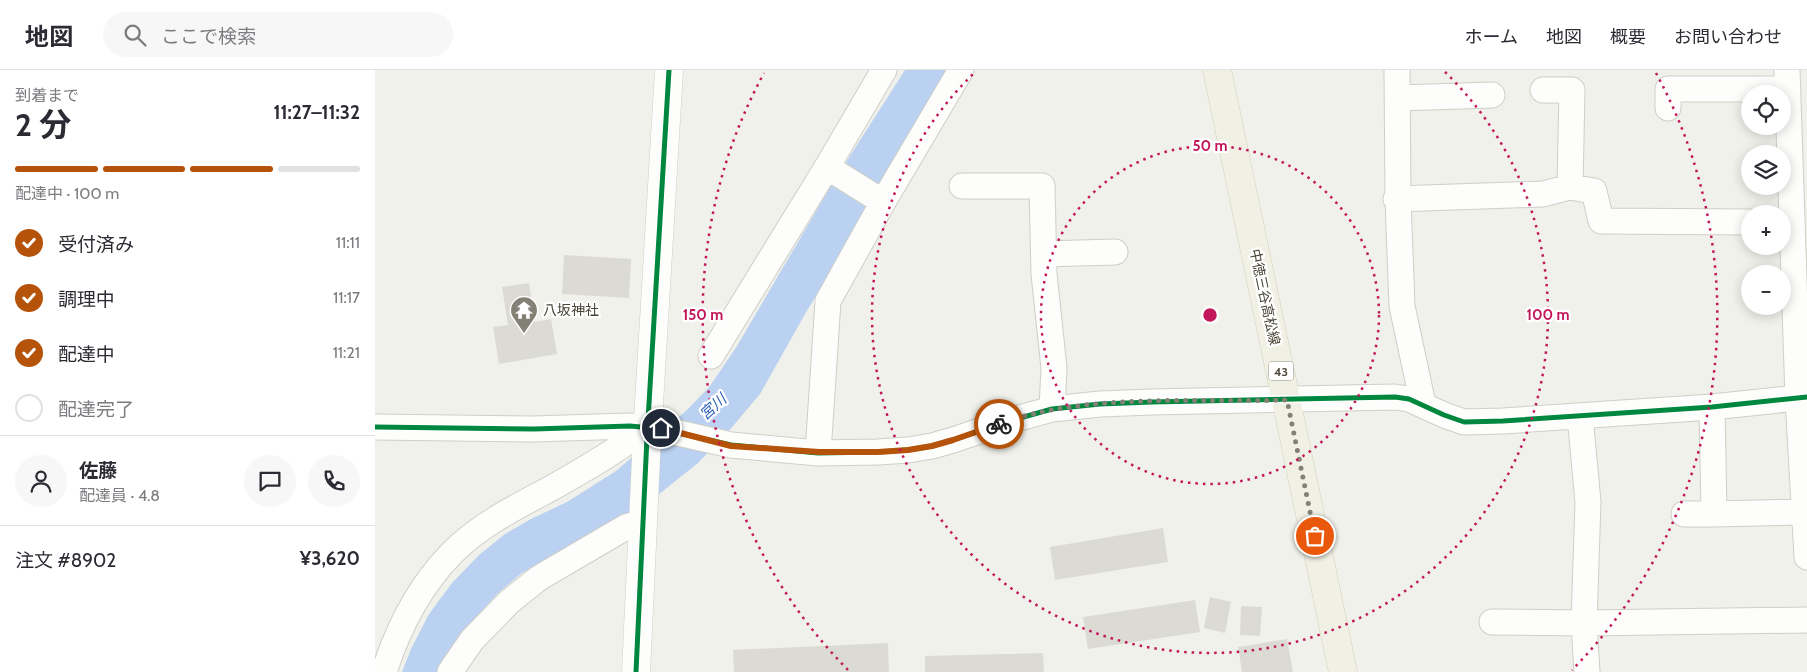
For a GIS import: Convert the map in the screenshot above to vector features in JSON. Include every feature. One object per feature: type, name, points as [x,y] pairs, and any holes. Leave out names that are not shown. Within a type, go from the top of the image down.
[{"type":"main road","name":"中徳三谷高松線","points":[[1217,70],[1343,672]]},
{"type":"street","points":[[636,672],[643,518],[652,431],[669,70]]},
{"type":"street","points":[[711,356],[830,169],[883,70]]},
{"type":"street","points":[[819,452],[828,301],[881,201],[961,70]]},
{"type":"street","points":[[1397,70],[1397,199],[1402,306],[1423,404]]},
{"type":"street","points":[[1668,108],[1668,89],[1788,80],[1787,205]]},
{"type":"street","points":[[1543,90],[1572,90],[1570,187]]},
{"type":"street","points":[[1398,98],[1492,95]]},
{"type":"street","points":[[830,169],[881,201]]},
{"type":"street","points":[[962,186],[1042,186],[1044,274],[1055,368],[1052,409]]},
{"type":"street","points":[[1397,199],[1543,194],[1570,187],[1594,192],[1601,221],[1741,222]]},
{"type":"street","points":[[1044,254],[1115,252]]},
{"type":"street","points":[[1685,514],[1714,514],[1806,534],[1801,328],[1791,252]]},
{"type":"street","points":[[375,426],[534,429],[630,426],[731,446],[819,452],[878,452],[932,446],[1016,418],[1052,409],[1100,404],[1395,397],[1409,399],[1423,404],[1444,416],[1465,422],[1712,407],[1802,397]]},
{"type":"street","points":[[1712,407],[1714,514]]},
{"type":"street","points":[[1580,416],[1588,502],[1584,623],[1587,672]]},
{"type":"street","points":[[384,672],[394,642],[405,619],[424,586],[451,554],[475,533],[494,520],[652,431]]},
{"type":"street","points":[[450,672],[472,640],[509,602],[539,578],[643,518]]},
{"type":"street","points":[[1492,622],[1584,623],[1807,620]]},
{"type":"water","name":"宮川","points":[[905,70],[953,70],[805,314],[760,394],[728,432],[698,463],[658,495],[616,521],[522,573],[497,594],[469,625],[438,672],[402,672],[411,649],[429,614],[452,583],[479,555],[505,534],[567,502],[616,471],[688,409],[710,386],[737,346],[832,184]]},
{"type":"building","points":[[564,255],[631,259],[629,298],[562,294]]},
{"type":"building","points":[[529,283],[535,322],[551,319],[557,354],[499,364],[493,327],[508,325],[502,287]]},
{"type":"building","points":[[1163,528],[1168,562],[1055,580],[1050,547]]},
{"type":"building","points":[[1210,597],[1231,602],[1225,633],[1204,628]]},
{"type":"building","points":[[1195,600],[1200,632],[1088,649],[1083,617]]},
{"type":"building","points":[[1241,606],[1262,607],[1260,636],[1240,635]]},
{"type":"building","points":[[1287,639],[1293,672],[1242,672],[1238,647]]},
{"type":"building","points":[[888,643],[889,672],[734,672],[733,650]]},
{"type":"building","points":[[1043,653],[1044,672],[925,672],[925,656]]},
{"type":"cycle path","points":[[636,672],[647,437],[669,70]]},
{"type":"cycle path","points":[[375,427],[534,429],[630,426],[661,429],[731,445],[818,453],[878,452],[932,446],[1052,409],[1100,404],[1395,397],[1409,399],[1464,422],[1712,407],[1807,397]]},
{"type":"way so far","points":[[999,424],[1052,409],[1100,404],[1287,400],[1315,536]]},
{"type":"place","name":"八坂神社","points":[[524,334]]},
{"type":"route","points":[[661,428],[731,446],[819,452],[878,452],[932,446],[999,424]]}]
